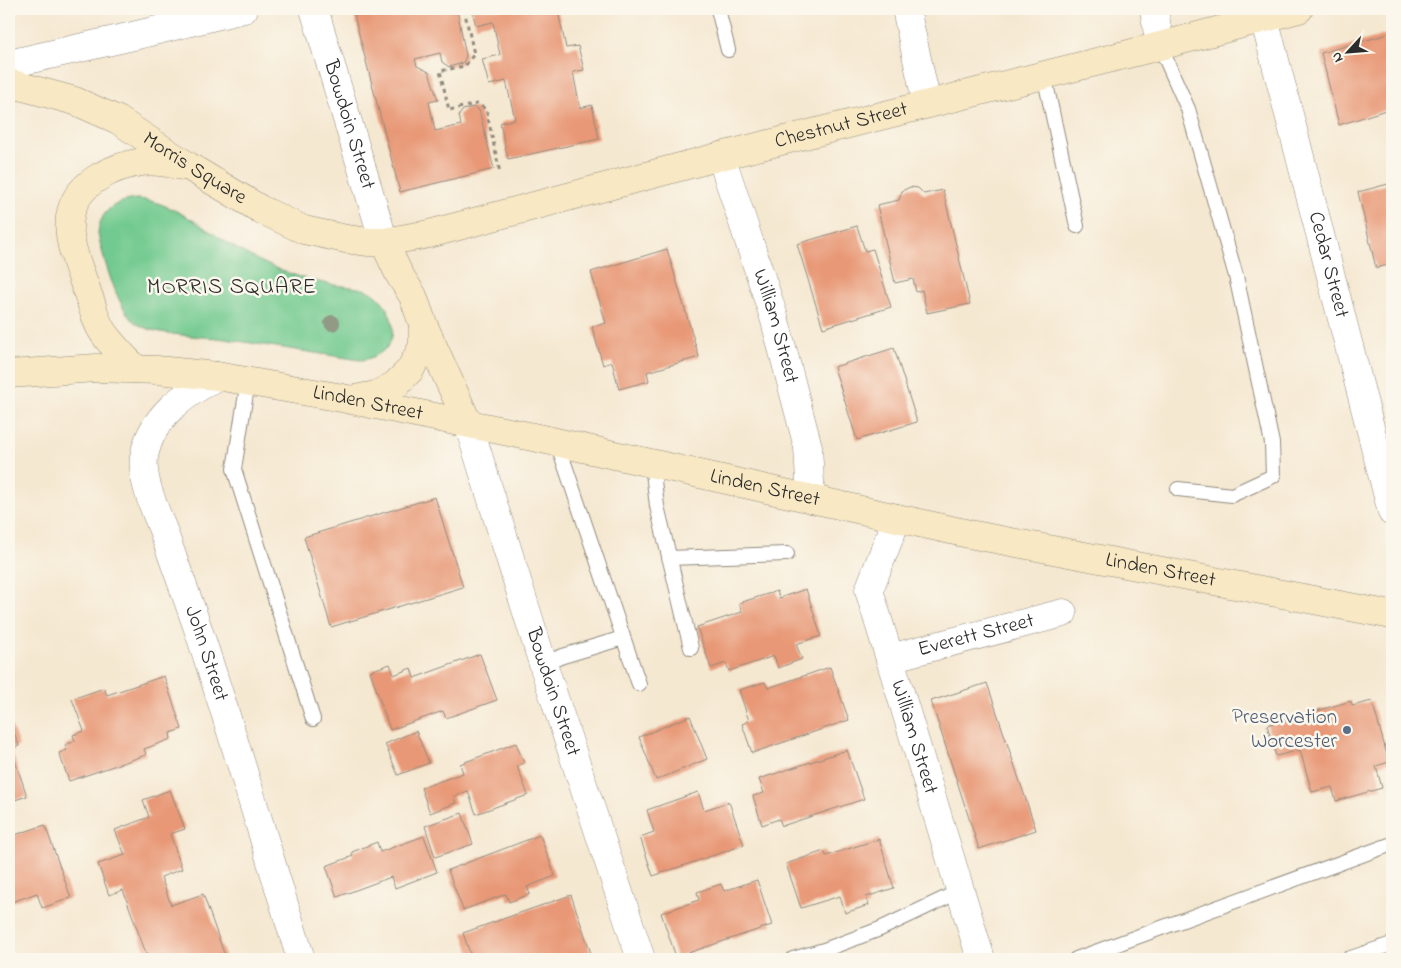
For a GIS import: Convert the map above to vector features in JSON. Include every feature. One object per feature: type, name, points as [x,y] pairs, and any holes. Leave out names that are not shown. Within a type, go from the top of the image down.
[{"type":"main road","name":"Chestnut Street","points":[[384,242],[437,232],[721,156],[1160,46],[1299,9]]},
{"type":"main road","name":"Morris Square","points":[[9,82],[75,101],[118,120],[188,166],[304,230],[346,239],[384,242]]},
{"type":"main road","points":[[136,369],[113,346],[100,327],[73,249],[70,224],[71,212],[76,201],[91,182],[113,170],[143,162],[162,162],[188,166]]},
{"type":"main road","points":[[346,239],[377,257],[399,274]]},
{"type":"main road","points":[[384,242],[399,274],[413,296],[422,324],[468,424]]},
{"type":"main road","points":[[351,400],[376,394],[396,384],[410,370],[423,346],[422,324]]},
{"type":"main road","name":"Linden Street","points":[[9,374],[49,370],[136,369],[217,376],[248,381],[557,442],[970,534],[1392,615]]},
{"type":"street","points":[[9,64],[154,19],[244,9]]},
{"type":"street","name":"Bowdoin Street","points":[[314,9],[384,242]]},
{"type":"street","points":[[906,9],[927,104]]},
{"type":"street","points":[[1154,9],[1160,46]]},
{"type":"street","name":"Cedar Street","points":[[1264,18],[1392,512]]},
{"type":"street","name":"William Street","points":[[721,156],[774,316],[808,447],[811,499]]},
{"type":"street","name":"John Street","points":[[217,376],[175,403],[160,420],[149,438],[144,459],[144,472],[197,627],[301,959]]},
{"type":"street","name":"Bowdoin Street","points":[[468,424],[543,664],[642,959]]},
{"type":"street","name":"William Street","points":[[898,518],[869,590],[982,959]]},
{"type":"street","name":"Everett Street","points":[[890,658],[1063,613]]},
{"type":"lane","points":[[718,9],[728,50]]},
{"type":"lane","points":[[1160,46],[1188,109],[1236,276],[1272,443],[1273,476],[1232,495],[1178,489]]},
{"type":"lane","points":[[1044,75],[1078,226]]},
{"type":"lane","points":[[248,381],[234,469],[313,719]]},
{"type":"lane","points":[[557,442],[639,684]]},
{"type":"lane","points":[[652,464],[657,506],[691,648]]},
{"type":"lane","points":[[669,558],[787,554]]},
{"type":"lane","points":[[543,664],[623,638]]},
{"type":"lane","points":[[1076,959],[1392,844]]},
{"type":"lane","points":[[793,959],[824,950],[880,929],[960,891]]},
{"type":"lane","points":[[1348,959],[1392,944]]},
{"type":"path","points":[[464,9],[474,54],[465,66],[440,71],[449,110],[477,104],[486,109],[500,173]]},
{"type":"green space","points":[[136,199],[151,201],[180,213],[237,249],[278,269],[309,279],[373,293],[384,303],[388,310],[393,326],[391,340],[387,347],[378,354],[360,360],[225,339],[166,333],[154,331],[136,323],[129,317],[117,295],[103,255],[98,233],[99,225],[110,208],[121,202]]},
{"type":"building","points":[[381,9],[457,9],[466,56],[463,63],[449,67],[442,62],[440,53],[415,59],[417,66],[429,72],[438,100],[429,102],[435,131],[461,125],[459,115],[463,110],[473,107],[479,110],[494,169],[400,192],[354,15]]},
{"type":"building","points":[[472,9],[565,9],[558,11],[566,48],[578,46],[584,70],[573,72],[580,108],[592,105],[599,139],[508,159],[500,123],[515,119],[506,81],[489,85],[482,59],[500,55],[493,22],[476,26]]},
{"type":"building","points":[[1392,33],[1392,108],[1339,125],[1321,53]]},
{"type":"building","points":[[1392,183],[1392,264],[1376,268],[1358,192]]},
{"type":"building","points":[[910,187],[918,188],[924,194],[943,190],[970,304],[927,313],[922,290],[916,292],[913,279],[895,283],[877,205],[899,200],[902,191]]},
{"type":"building","points":[[857,226],[865,251],[873,249],[891,307],[823,328],[797,244]]},
{"type":"building","points":[[667,249],[699,357],[647,372],[649,381],[619,389],[612,362],[603,365],[592,327],[606,323],[591,272]]},
{"type":"building","points":[[894,348],[917,422],[857,440],[834,367]]},
{"type":"building","points":[[435,497],[463,587],[331,627],[304,537]]},
{"type":"building","points":[[806,589],[821,636],[796,644],[802,659],[778,668],[774,656],[729,671],[726,663],[711,668],[697,627],[742,612],[739,603],[777,591],[779,598]]},
{"type":"building","points":[[480,654],[497,700],[446,718],[443,711],[390,730],[370,671],[390,664],[394,675],[411,668],[414,678]]},
{"type":"building","points":[[830,667],[849,720],[752,753],[742,724],[749,721],[739,690],[765,682],[768,688]]},
{"type":"building","points":[[164,676],[182,729],[170,733],[171,739],[144,749],[146,755],[69,781],[59,753],[67,750],[65,745],[75,741],[73,735],[84,731],[72,699],[104,688],[107,695]]},
{"type":"building","points":[[987,683],[1036,830],[979,849],[931,701]]},
{"type":"building","points":[[1351,701],[1352,706],[1372,701],[1389,762],[1376,766],[1382,788],[1336,801],[1332,787],[1312,792],[1300,750],[1276,756],[1267,725]]},
{"type":"building","points":[[690,716],[707,759],[656,780],[639,737]]},
{"type":"building","points":[[9,718],[19,746],[11,749],[27,796],[9,802]]},
{"type":"building","points":[[416,731],[429,763],[398,775],[385,744]]},
{"type":"building","points":[[516,743],[524,763],[517,766],[528,795],[476,814],[468,791],[453,797],[456,803],[430,813],[421,788],[463,773],[460,764]]},
{"type":"building","points":[[847,750],[864,799],[782,826],[779,819],[762,825],[753,796],[764,793],[759,779]]},
{"type":"building","points":[[170,790],[185,829],[170,834],[182,869],[161,877],[171,905],[203,894],[226,959],[148,959],[123,890],[109,895],[98,864],[125,855],[115,830],[149,817],[143,800]]},
{"type":"building","points":[[698,792],[704,810],[729,802],[744,845],[653,876],[640,837],[654,832],[647,810]]},
{"type":"building","points":[[462,813],[473,844],[435,857],[425,826]]},
{"type":"building","points":[[45,825],[71,898],[42,908],[37,893],[9,903],[9,837]]},
{"type":"building","points":[[540,835],[555,876],[527,887],[530,894],[509,902],[506,894],[463,910],[448,870]]},
{"type":"building","points":[[424,836],[437,872],[395,888],[391,877],[337,897],[326,866],[353,856],[352,852],[377,842],[380,852]]},
{"type":"building","points":[[879,839],[894,888],[866,897],[869,905],[845,913],[840,896],[801,908],[786,864],[824,851],[826,856]]},
{"type":"building","points":[[757,880],[772,925],[676,957],[661,913],[699,900],[697,892],[721,884],[724,891]]},
{"type":"building","points":[[571,895],[593,959],[472,959],[463,933]]},
{"type":"place","name":"Preservation Worcester","points":[[1347,730]]},
{"type":"district","name":"MORRIS SQUARE","points":[[232,288]]}]
